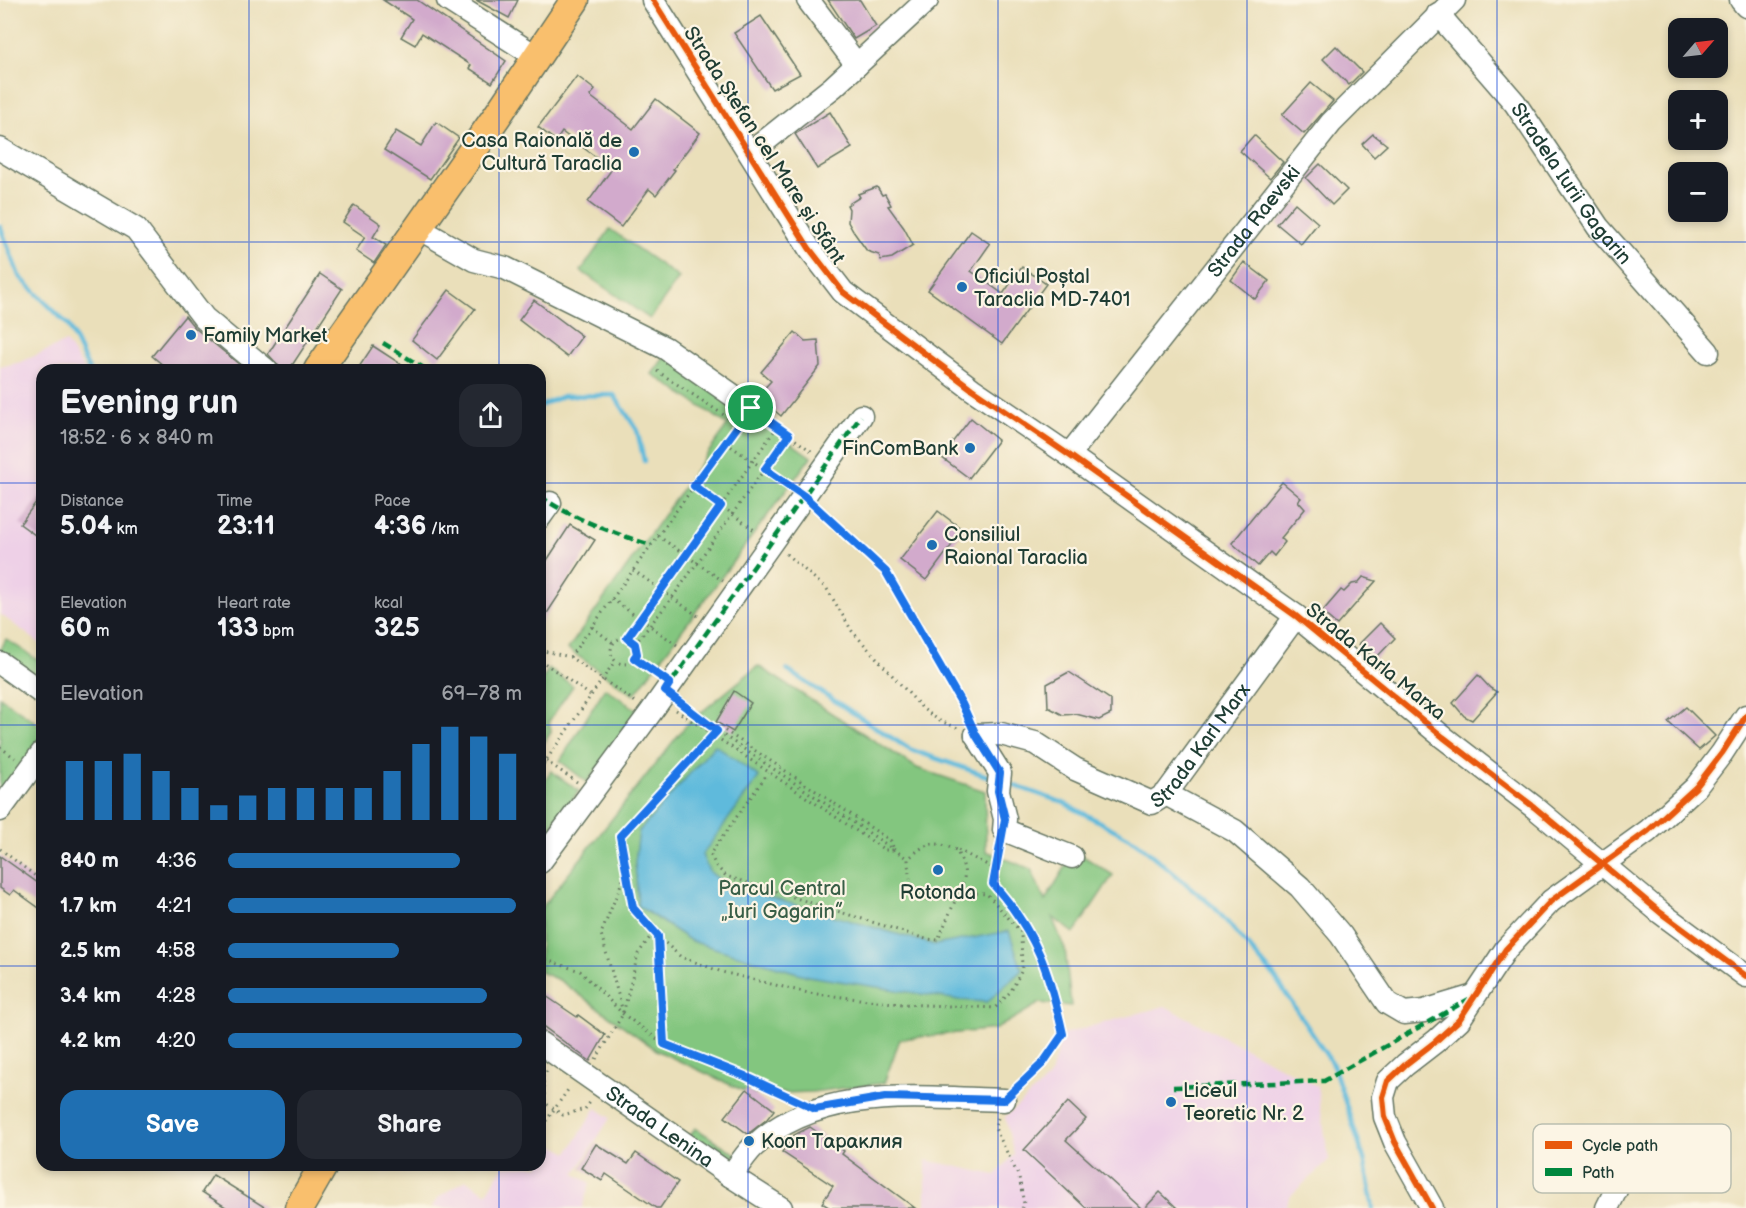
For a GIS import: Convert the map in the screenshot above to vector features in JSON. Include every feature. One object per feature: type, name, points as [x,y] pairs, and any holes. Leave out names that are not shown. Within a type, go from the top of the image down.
[{"type":"main road","points":[[322,364],[575,0]]},
{"type":"main road","points":[[299,1208],[320,1171]]},
{"type":"street","points":[[448,0],[537,57]]},
{"type":"street","name":"Strada Ștefan cel Mare și Sfânt","points":[[653,0],[809,248],[843,292],[972,389]]},
{"type":"street","points":[[808,0],[857,65]]},
{"type":"street","name":"Strada Ștefan cel Mare și Sfânt","points":[[750,153],[833,87],[927,0]]},
{"type":"street","points":[[1741,0],[1746,6]]},
{"type":"street","name":"Stradela Iurii Gagarin","points":[[1446,7],[1515,103],[1598,227],[1708,352]]},
{"type":"street","name":"Strada Raevski","points":[[1069,455],[1331,123],[1446,7]]},
{"type":"street","points":[[0,148],[136,229],[204,318],[259,364]]},
{"type":"street","points":[[418,228],[474,260],[505,268],[665,348],[745,416]]},
{"type":"street","name":"Strada Karla Marxa","points":[[972,389],[1296,616],[1443,738],[1534,807],[1661,913],[1746,976]]},
{"type":"street","points":[[546,854],[662,696],[861,416]]},
{"type":"street","name":"Strada Karl Marx","points":[[976,735],[1001,734],[1035,743],[1075,769],[1152,803],[1166,794],[1296,616]]},
{"type":"street","points":[[0,663],[36,689]]},
{"type":"street","points":[[1432,1208],[1395,1142],[1385,1117],[1383,1097],[1388,1081],[1459,1020],[1506,949],[1551,901],[1604,865],[1648,831],[1696,788],[1746,716]]},
{"type":"street","points":[[976,735],[999,782],[1005,819],[1004,830],[1072,857]]},
{"type":"street","points":[[0,810],[32,758]]},
{"type":"street","points":[[1166,794],[1236,831],[1300,887],[1341,935],[1387,1003],[1404,1013],[1424,1011],[1474,996]]},
{"type":"street","name":"Strada Lenina","points":[[546,1047],[731,1176],[781,1208]]},
{"type":"street","points":[[731,1176],[753,1147],[782,1125],[815,1109],[886,1097],[1004,1100]]},
{"type":"path","points":[[657,371],[745,416],[777,427],[828,463]]},
{"type":"path","points":[[570,657],[745,416]]},
{"type":"path","points":[[627,638],[777,427]]},
{"type":"path","points":[[635,644],[672,598],[789,435]]},
{"type":"path","points":[[726,443],[804,496],[886,572],[962,704],[976,735]]},
{"type":"path","points":[[694,486],[771,542],[826,589],[852,631],[923,709],[940,721],[976,735]]},
{"type":"path","points":[[658,536],[736,591]]},
{"type":"path","points":[[633,570],[711,626]]},
{"type":"path","points":[[612,599],[691,654]]},
{"type":"path","points":[[592,627],[613,643]]},
{"type":"path","points":[[627,638],[635,644],[637,654],[626,664],[615,661],[611,653],[613,643],[617,639],[627,638]]},
{"type":"path","points":[[546,651],[570,657],[602,678],[662,696],[908,859]]},
{"type":"path","points":[[634,658],[662,696],[713,736],[885,850],[894,850]]},
{"type":"path","points":[[592,792],[546,761],[615,661]]},
{"type":"path","points":[[546,664],[590,695]]},
{"type":"path","points":[[691,708],[891,841],[894,850]]},
{"type":"path","points":[[717,731],[620,836],[633,908],[653,932],[681,957],[722,972],[808,993],[902,1005],[995,1008],[1011,991],[1022,970],[1021,932],[987,894],[959,892],[939,900],[930,900],[916,894],[909,879],[908,859]]},
{"type":"path","points":[[0,747],[32,758]]},
{"type":"path","points":[[768,773],[710,854],[716,866],[726,876],[926,939],[938,940],[965,880],[964,866],[956,850]]},
{"type":"path","points":[[1004,830],[993,884],[1031,933],[1053,987],[1063,1034],[1043,1063],[1004,1100],[995,1128],[1019,1177],[1024,1204],[1022,1208]]},
{"type":"path","points":[[908,859],[923,846],[940,843],[995,869]]},
{"type":"path","points":[[0,849],[36,877]]},
{"type":"path","points":[[623,1014],[601,934],[625,872]]},
{"type":"path","points":[[591,1065],[623,1014],[638,954],[653,932]]},
{"type":"path","points":[[658,936],[664,1044]]},
{"type":"path","points":[[546,959],[580,971],[623,1014],[664,1044],[745,1076],[815,1109]]},
{"type":"path","points":[[546,1121],[570,1087]]},
{"type":"path","points":[[546,1104],[563,1115],[585,1109],[591,1101]]},
{"type":"shaded area","points":[[66,342],[81,364],[36,364],[36,641],[0,614],[0,367],[21,362]]},
{"type":"shaded area","name":"Liceul Teoretic Nr. 2","points":[[1165,1006],[1317,1086],[1329,1160],[1290,1196],[1285,1208],[926,1208],[926,1160],[996,1175],[1014,1154],[1005,1117],[1049,1078],[1063,1034]]},
{"type":"shaded area","points":[[596,1108],[610,1118],[575,1174],[590,1183],[582,1208],[431,1208],[439,1197],[466,1180],[487,1193],[500,1171],[546,1171],[546,1141],[568,1153]]},
{"type":"green space","points":[[610,229],[679,278],[650,319],[581,271]]},
{"type":"green space","points":[[666,355],[811,457],[634,695],[568,649],[728,425],[652,374]]},
{"type":"green space","points":[[6,639],[36,659],[36,675],[0,651]]},
{"type":"green space","name":"Parcul Central „Iuri Gagarin”","points":[[758,666],[917,768],[985,791],[986,851],[1031,869],[1045,901],[1075,851],[1113,875],[1074,933],[1052,917],[1065,949],[1071,1006],[1040,1003],[996,1029],[900,1039],[884,1083],[812,1092],[750,1094],[658,1051],[559,980],[546,975],[546,902],[687,724]]},
{"type":"green space","points":[[549,669],[573,686],[549,721],[551,732],[546,740],[546,673]]},
{"type":"green space","points":[[605,688],[641,713],[587,782],[560,761]]},
{"type":"green space","points":[[0,697],[36,723],[36,749],[0,794]]},
{"type":"green space","points":[[551,771],[579,791],[546,833],[546,779]]},
{"type":"green space","points":[[695,1128],[736,1154],[731,1163],[690,1136]]},
{"type":"water","points":[[715,745],[759,777],[702,855],[709,871],[726,885],[935,945],[1009,931],[1022,970],[987,1002],[959,1000],[808,976],[691,941],[638,906],[635,862],[639,831]]},
{"type":"building","points":[[383,0],[417,0],[506,61],[492,83],[469,68],[471,65],[422,33],[415,45],[401,37],[412,19]]},
{"type":"building","points":[[476,0],[518,0],[509,18]]},
{"type":"building","points":[[828,0],[860,0],[876,26],[854,39]]},
{"type":"building","points":[[761,16],[800,74],[772,89],[734,33]]},
{"type":"building","points":[[1336,46],[1362,72],[1349,85],[1323,59]]},
{"type":"building","name":"Casa Raională de Cultură Taraclia","points":[[577,76],[595,90],[590,96],[633,129],[656,99],[700,133],[656,195],[649,189],[621,227],[588,202],[612,169],[562,132],[556,141],[538,127]]},
{"type":"building","points":[[1311,83],[1333,101],[1304,134],[1282,115]]},
{"type":"building","points":[[830,112],[852,148],[817,169],[795,134]]},
{"type":"building","points":[[436,122],[459,138],[430,179],[384,150],[396,131],[421,146]]},
{"type":"building","points":[[1373,134],[1387,145],[1374,157],[1362,144]]},
{"type":"building","points":[[1254,135],[1283,162],[1270,178],[1240,151]]},
{"type":"building","points":[[1320,164],[1347,190],[1332,205],[1306,178]]},
{"type":"building","points":[[877,187],[882,195],[885,194],[891,205],[888,206],[913,245],[892,258],[881,260],[879,255],[867,251],[853,231],[848,222],[847,205],[860,197],[858,194]]},
{"type":"building","points":[[1295,203],[1318,223],[1301,244],[1277,224]]},
{"type":"building","points":[[354,205],[381,224],[373,237],[386,245],[374,263],[356,251],[365,237],[343,222]]},
{"type":"building","name":"Oficiul Poștal Taraclia MD-7401","points":[[971,231],[990,244],[971,271],[1003,294],[1022,267],[1046,284],[1002,344],[928,290]]},
{"type":"building","points":[[1244,262],[1269,281],[1255,299],[1231,280]]},
{"type":"building","points":[[320,274],[342,289],[293,364],[277,364],[268,354]]},
{"type":"building","points":[[449,290],[475,309],[437,360],[412,340]]},
{"type":"building","points":[[534,300],[582,336],[567,357],[519,320]]},
{"type":"building","name":"Family Market","points":[[185,316],[195,328],[239,364],[162,364],[152,356]]},
{"type":"building","points":[[795,332],[805,341],[818,340],[820,366],[781,416],[757,396],[771,381],[761,372]]},
{"type":"building","points":[[373,346],[401,364],[361,364]]},
{"type":"building","name":"FinComBank","points":[[971,418],[998,440],[969,478],[941,457]]},
{"type":"building","points":[[1282,482],[1301,498],[1298,501],[1305,509],[1281,538],[1285,542],[1274,556],[1270,552],[1258,566],[1232,543]]},
{"type":"building","points":[[36,502],[36,536],[20,524]]},
{"type":"building","name":"Consiliul Raional Taraclia","points":[[938,511],[963,530],[926,580],[900,560]]},
{"type":"building","points":[[570,525],[595,540],[546,615],[546,562]]},
{"type":"building","points":[[1363,577],[1376,581],[1337,625],[1322,612],[1341,590],[1344,592]]},
{"type":"building","points":[[1380,623],[1395,638],[1375,659],[1359,644]]},
{"type":"building","points":[[1069,672],[1111,700],[1111,714],[1099,720],[1076,714],[1063,715],[1048,707],[1047,684]]},
{"type":"building","points":[[1478,675],[1497,692],[1472,720],[1464,716],[1453,703]]},
{"type":"building","points":[[734,691],[751,703],[733,732],[716,722]]},
{"type":"building","points":[[1686,707],[1715,736],[1699,750],[1668,722]]},
{"type":"building","points":[[0,856],[36,882],[36,906],[14,890],[10,895],[0,888]]},
{"type":"building","points":[[546,996],[577,1017],[578,1015],[605,1035],[590,1061],[546,1028]]},
{"type":"building","points":[[747,1089],[774,1110],[767,1119],[748,1134],[725,1117]]},
{"type":"building","points":[[1068,1102],[1086,1119],[1066,1140],[1141,1208],[1086,1208],[1024,1150]]},
{"type":"building","points":[[810,1127],[844,1151],[842,1154],[915,1208],[830,1208],[822,1203],[833,1186],[782,1152],[794,1135]]},
{"type":"building","points":[[596,1144],[628,1164],[636,1153],[678,1182],[660,1208],[656,1208],[606,1174],[602,1181],[581,1168]]},
{"type":"building","points":[[213,1175],[266,1208],[227,1208],[202,1192]]},
{"type":"building","points":[[1160,1192],[1177,1208],[1145,1208]]},
{"type":"waterway","points":[[0,226],[19,276],[68,325],[86,364]]},
{"type":"waterway","points":[[546,403],[563,396],[614,395],[637,430],[644,461]]},
{"type":"waterway","points":[[787,670],[909,749],[993,778]]},
{"type":"waterway","points":[[1007,783],[1064,803],[1135,841],[1214,907],[1274,976],[1333,1065],[1364,1159],[1373,1208]]},
{"type":"marked path","points":[[383,343],[417,364]]},
{"type":"marked path","points":[[665,691],[861,416]]},
{"type":"marked path","points":[[546,500],[579,518],[651,545]]},
{"type":"marked path","points":[[1173,1087],[1324,1081],[1469,999]]},
{"type":"cycle path","points":[[653,0],[809,248],[843,292],[972,389],[1296,616],[1443,737],[1534,807],[1661,913],[1746,976]]},
{"type":"cycle path","points":[[1432,1208],[1395,1142],[1385,1117],[1383,1097],[1388,1081],[1459,1020],[1506,949],[1551,901],[1648,831],[1696,787],[1746,716]]},
{"type":"place","name":"Casa Raională de Cultură Taraclia","points":[[634,152]]},
{"type":"place","name":"Oficiul Poștal Taraclia MD-7401","points":[[962,287]]},
{"type":"place","name":"Family Market","points":[[191,335]]},
{"type":"place","name":"FinComBank","points":[[970,448]]},
{"type":"place","name":"Consiliul Raional Taraclia","points":[[932,545]]},
{"type":"place","name":"Rotonda","points":[[938,870]]},
{"type":"place","name":"Liceul Teoretic Nr. 2","points":[[1171,1102]]},
{"type":"place","name":"Кооп Тараклия","points":[[749,1141]]},
{"type":"route","points":[[751,408],[789,435],[765,469],[804,496],[886,572],[962,704],[976,735],[1000,773],[998,791],[1005,819],[993,884],[1031,933],[1053,987],[1063,1034],[1043,1063],[1004,1100],[886,1097],[815,1109],[745,1076],[664,1044],[658,936],[633,908],[620,836],[717,731],[665,691],[670,683],[634,658],[637,649],[632,640],[627,638],[721,506],[694,486],[751,408]]}]
